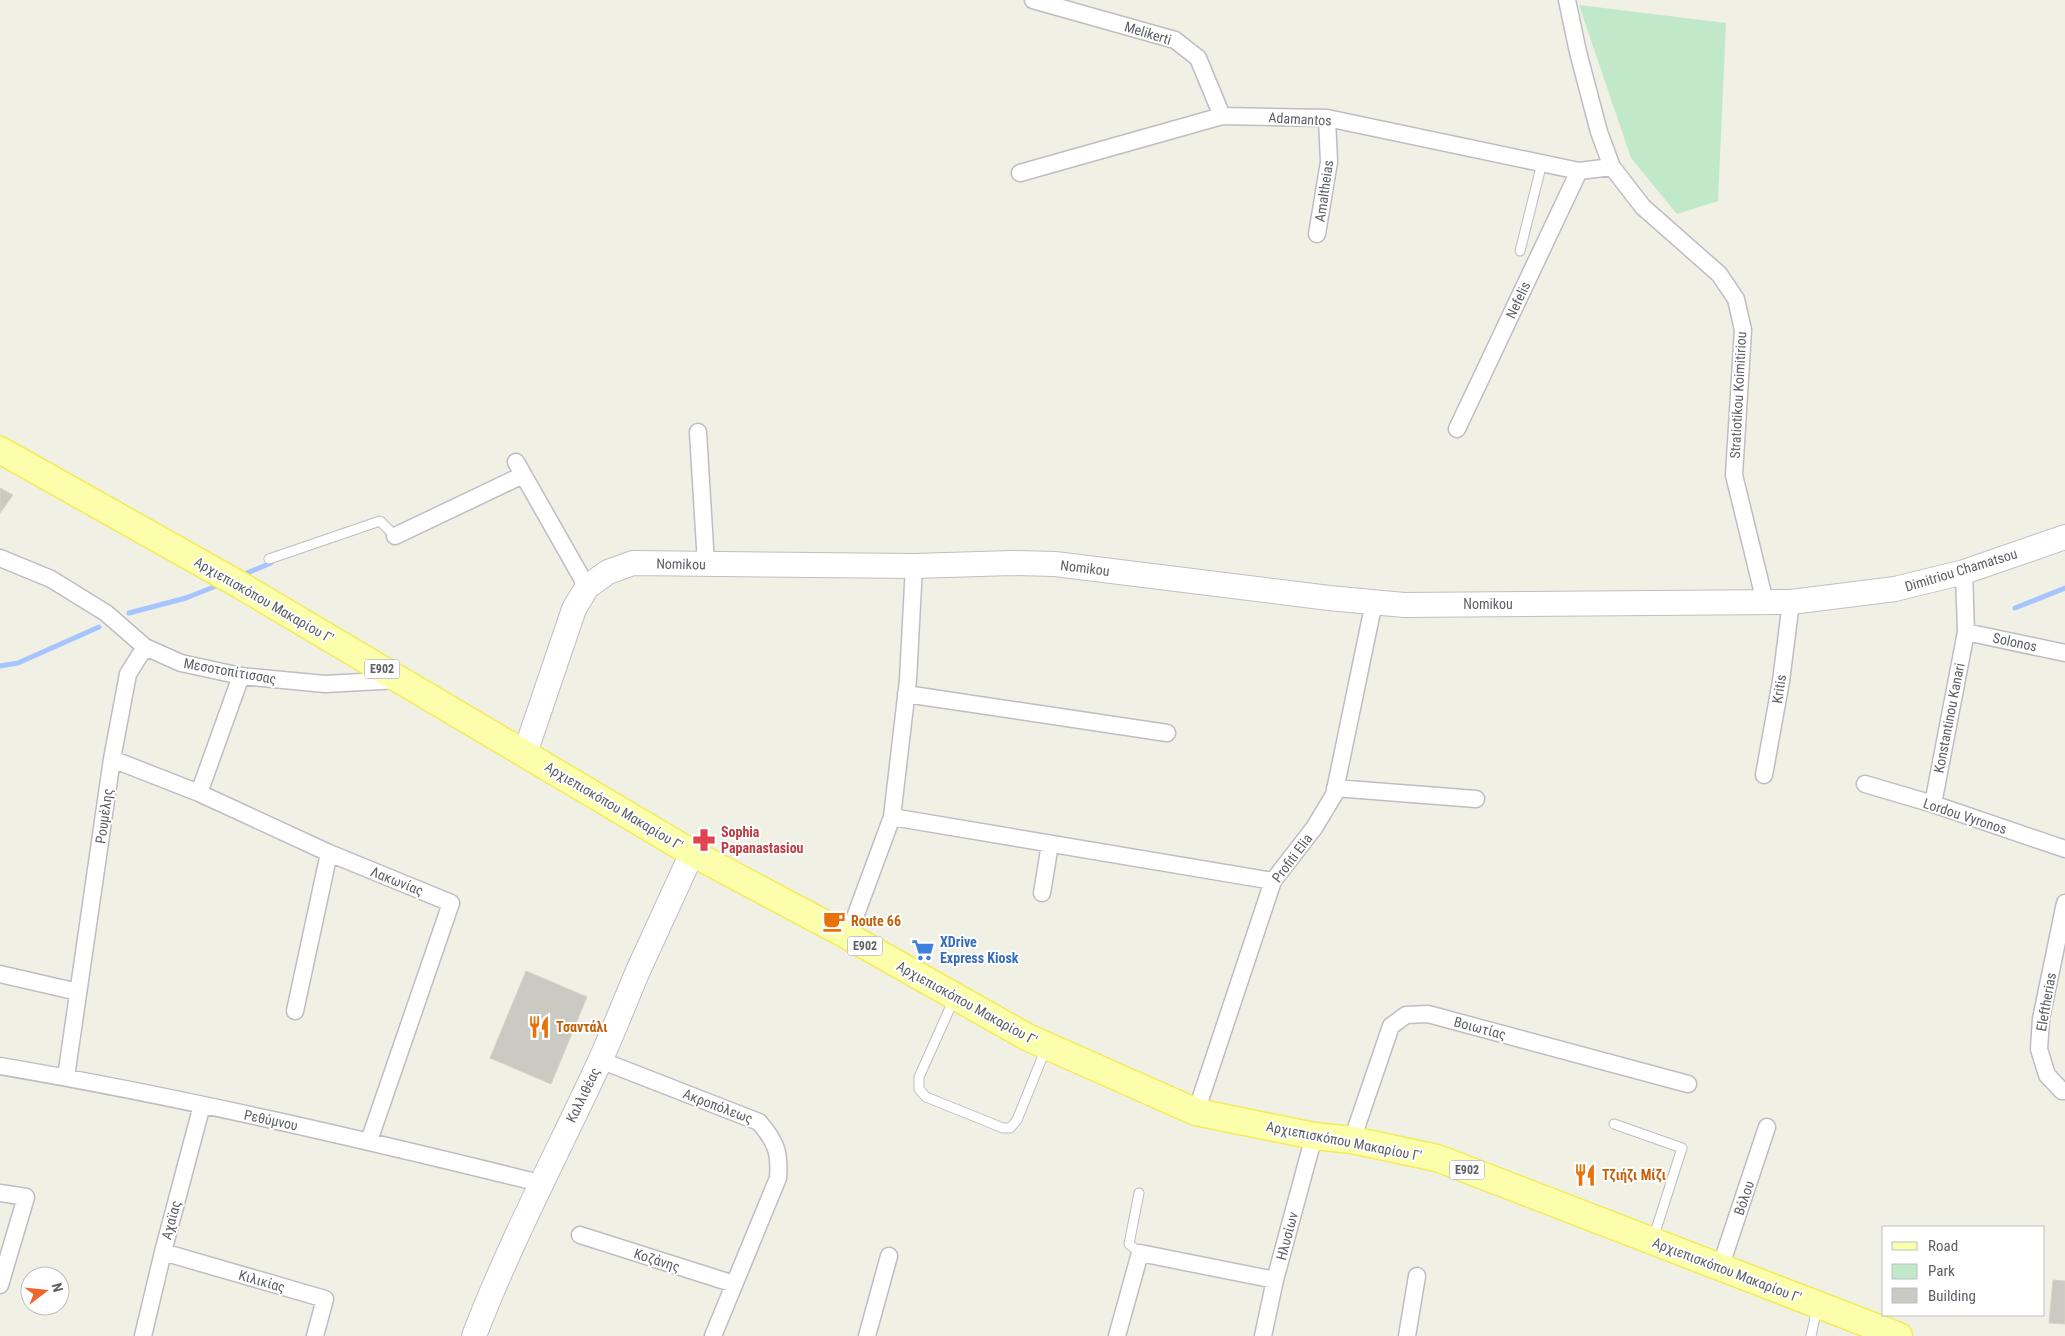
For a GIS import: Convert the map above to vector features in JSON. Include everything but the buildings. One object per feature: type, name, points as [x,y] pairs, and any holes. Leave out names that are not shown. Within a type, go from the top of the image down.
[{"type":"main road","name":"Αρχιεπισκόπου Μακαρίου Γ'","points":[[0,450],[230,579],[692,853],[848,936],[1046,1046],[1196,1112],[1314,1136],[1352,1140],[1437,1158],[1899,1336]]},
{"type":"street","name":"Melikerti","points":[[1033,0],[1175,40],[1198,58],[1222,116]]},
{"type":"street","name":"Stratiotikou Koimitiriou","points":[[1567,0],[1578,52],[1599,132],[1612,167],[1643,207],[1719,274],[1736,299],[1743,330],[1734,475],[1765,602]]},
{"type":"street","name":"Adamantos","points":[[1020,172],[1222,116],[1328,118],[1579,171],[1612,167]]},
{"type":"street","name":"Amaltheias","points":[[1317,234],[1329,162],[1328,118]]},
{"type":"street","name":"Nefelis","points":[[1456,429],[1579,171]]},
{"type":"street","points":[[698,432],[706,564]]},
{"type":"street","points":[[395,536],[520,469],[587,587]]},
{"type":"street","name":"Dimitriou Chamatsou","points":[[1765,602],[1791,602],[1895,590],[1964,572],[2065,537]]},
{"type":"street","name":"Μεσοτοπίτισσας","points":[[0,558],[51,579],[106,613],[145,646],[181,663],[242,676],[325,684],[400,680]]},
{"type":"street","name":"Nomikou","points":[[525,753],[574,609],[587,587],[608,572],[633,563],[914,566],[1012,563],[1055,564],[1404,604],[1765,602]]},
{"type":"street","points":[[848,936],[892,816],[906,694],[914,566]]},
{"type":"street","name":"Konstantinou Kanari","points":[[1933,804],[1966,632],[1964,572]]},
{"type":"street","name":"Profiti Elia","points":[[1196,1112],[1273,881],[1314,828],[1334,795],[1374,602]]},
{"type":"street","name":"Kritis","points":[[1764,775],[1781,681],[1791,602]]},
{"type":"street","name":"Solonos","points":[[1966,632],[2065,653]]},
{"type":"street","name":"Ρουμέλης","points":[[66,1077],[112,758],[128,674],[145,646]]},
{"type":"street","points":[[199,793],[242,676]]},
{"type":"street","points":[[906,694],[1167,733]]},
{"type":"street","name":"Λακωνίας","points":[[112,758],[199,793],[329,853],[450,903],[369,1141]]},
{"type":"street","name":"Lordou Vyronos","points":[[1865,784],[1933,804],[2065,850]]},
{"type":"street","points":[[1335,788],[1476,799]]},
{"type":"street","points":[[892,816],[1273,881]]},
{"type":"street","points":[[1042,893],[1050,844]]},
{"type":"street","points":[[294,1012],[329,853]]},
{"type":"street","name":"Καλλιθέας","points":[[474,1336],[491,1291],[527,1217],[540,1182],[600,1060],[692,853]]},
{"type":"street","name":"Eleftherias","points":[[2065,904],[2041,1019],[2039,1049],[2047,1075],[2062,1091],[2065,1091]]},
{"type":"street","points":[[0,974],[78,992]]},
{"type":"street","name":"Βοιωτίας","points":[[1352,1140],[1391,1026],[1406,1015],[1428,1014],[1688,1084]]},
{"type":"street","name":"Ακροπόλεως","points":[[600,1060],[759,1122],[773,1139],[780,1160],[778,1178],[713,1336]]},
{"type":"street","name":"Ρεθύμνου","points":[[0,1066],[66,1077],[202,1105],[369,1141],[540,1182]]},
{"type":"street","name":"Αχαϊας","points":[[143,1336],[202,1105]]},
{"type":"street","name":"Βόλου","points":[[1720,1268],[1767,1127]]},
{"type":"street","name":"Ηλυσίων","points":[[1263,1336],[1275,1280],[1314,1136]]},
{"type":"street","points":[[0,1193],[26,1197],[0,1285]]},
{"type":"street","name":"Κοζάνης","points":[[580,1235],[734,1284]]},
{"type":"street","name":"Κιλικίας","points":[[163,1252],[325,1299],[315,1336]]},
{"type":"street","points":[[1117,1336],[1140,1253],[1275,1280]]},
{"type":"street","points":[[867,1336],[889,1256]]},
{"type":"street","points":[[1407,1336],[1416,1276]]},
{"type":"lane","points":[[1520,251],[1542,163]]},
{"type":"lane","points":[[269,559],[380,521],[395,536]]},
{"type":"lane","points":[[956,997],[918,1077],[918,1089],[926,1097],[1003,1128],[1010,1128],[1017,1120],[1046,1046]]},
{"type":"lane","points":[[1614,1124],[1682,1148],[1652,1242]]},
{"type":"lane","points":[[1139,1193],[1129,1244],[1140,1253]]},
{"type":"lane","points":[[1811,1336],[1818,1305]]},
{"type":"green space","points":[[1579,5],[1726,23],[1718,201],[1677,214],[1631,158]]},
{"type":"waterway","points":[[240,576],[271,563]]},
{"type":"waterway","points":[[129,613],[186,598],[221,584]]},
{"type":"waterway","points":[[2015,608],[2065,588]]},
{"type":"waterway","points":[[0,666],[18,663],[99,627]]},
{"type":"place","name":"Sophia Papanastasiou","points":[[704,840]]},
{"type":"place","name":"Route 66","points":[[834,921]]},
{"type":"place","name":"XDrive Express Kiosk","points":[[923,950]]},
{"type":"place","name":"Τσαντάλι","points":[[539,1027]]},
{"type":"place","name":"Τζιήζι Μίζι","points":[[1585,1175]]}]
